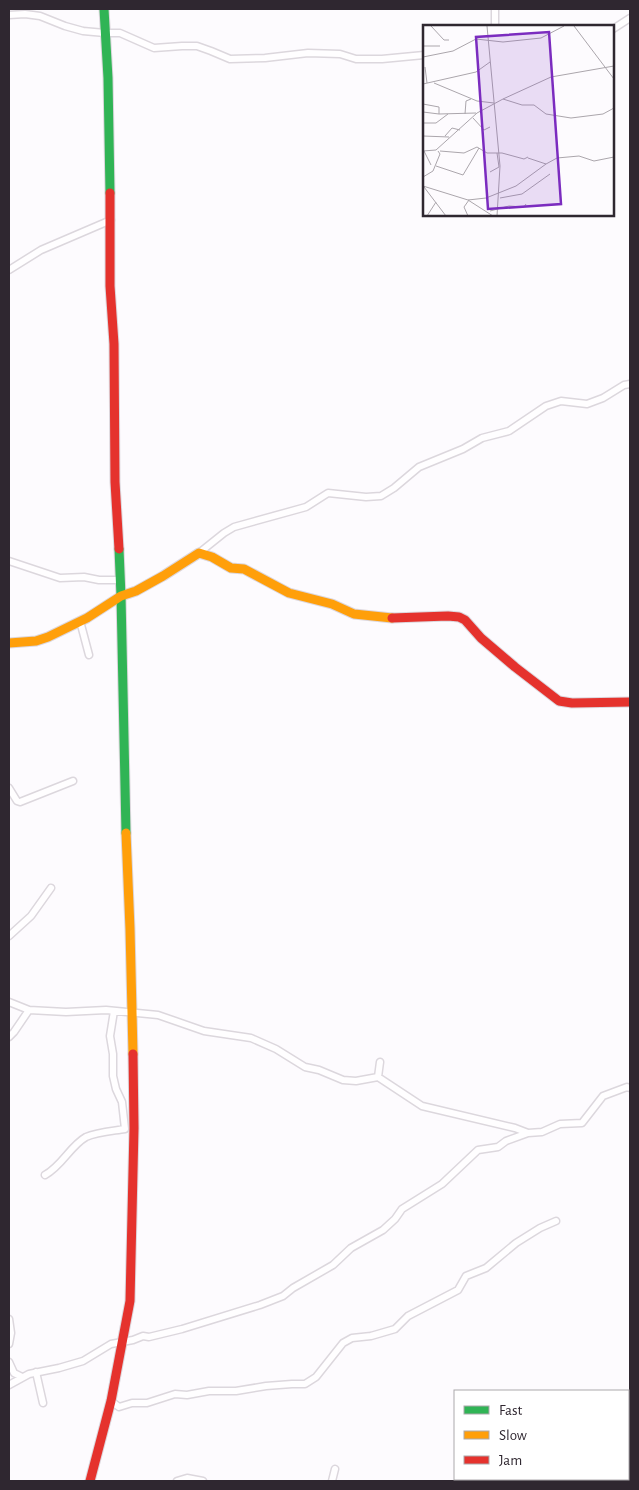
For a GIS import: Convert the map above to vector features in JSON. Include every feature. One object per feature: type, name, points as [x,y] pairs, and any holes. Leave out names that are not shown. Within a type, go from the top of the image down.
[{"type":"street","points":[[90,1481],[111,1401],[130,1301],[134,1128],[130,936],[126,863],[121,596],[115,482],[114,344],[110,286],[111,220],[108,78],[104,9]]},
{"type":"street","points":[[495,9],[495,25]]},
{"type":"street","points":[[9,15],[26,14],[40,16],[83,31],[120,33],[154,48],[197,46],[230,59],[265,58],[308,53],[340,54],[356,59],[382,60],[423,54]]},
{"type":"street","points":[[614,28],[630,18]]},
{"type":"street","points":[[9,270],[41,250],[111,220]]},
{"type":"street","points":[[9,644],[41,640],[80,621],[121,596],[136,591],[163,576],[234,528],[306,508],[328,493],[366,497],[381,496],[394,488],[419,467],[463,449],[482,438],[509,431],[546,406],[561,401],[587,404],[630,384]]},
{"type":"street","points":[[199,553],[212,557],[231,568],[252,573],[289,593],[332,604],[354,614],[394,618],[459,617],[515,667],[559,701],[630,702]]},
{"type":"street","points":[[9,561],[60,578],[84,577],[99,580],[120,580]]},
{"type":"street","points":[[80,621],[89,655]]},
{"type":"street","points":[[9,788],[20,802],[73,781]]},
{"type":"street","points":[[9,936],[31,916],[51,888]]},
{"type":"street","points":[[9,1002],[29,1010],[66,1012],[114,1010],[158,1015],[204,1031],[251,1038],[276,1049],[305,1067],[319,1070],[343,1080],[356,1081],[378,1077],[422,1106],[515,1128],[528,1133]]},
{"type":"street","points":[[9,1037],[29,1010]]},
{"type":"street","points":[[45,1175],[52,1171],[87,1137],[125,1129],[122,1102],[116,1090],[113,1076],[113,1054],[110,1036],[114,1010]]},
{"type":"street","points":[[378,1077],[380,1062]]},
{"type":"street","points":[[9,1385],[22,1377],[36,1372],[83,1361],[111,1344],[182,1330],[283,1296],[293,1288],[333,1265],[351,1248],[383,1230],[395,1219],[402,1209],[442,1184],[478,1150],[498,1147],[506,1141],[528,1133],[542,1132],[560,1124],[582,1122],[603,1096],[627,1087],[630,1088]]},
{"type":"street","points":[[111,1401],[119,1407],[132,1403],[146,1403],[175,1394],[187,1395],[236,1391],[266,1386],[305,1384],[316,1377],[343,1343],[352,1338],[371,1336],[395,1330],[408,1316],[458,1290],[466,1276],[486,1268],[516,1243],[540,1228],[556,1221]]},
{"type":"street","points":[[9,1319],[11,1332],[9,1344]]},
{"type":"street","points":[[9,1362],[14,1373],[22,1377]]},
{"type":"street","points":[[36,1372],[42,1403]]},
{"type":"street","points":[[332,1481],[335,1469]]},
{"type":"street","points":[[177,1481],[187,1478],[203,1481]]},
{"type":"traffic: fast","points":[[104,9],[108,78],[110,193]]},
{"type":"traffic: fast","points":[[119,549],[126,833]]},
{"type":"traffic: slow","points":[[9,643],[36,641],[48,637],[87,618],[121,596],[136,591],[163,576],[199,553],[212,557],[231,568],[244,569],[289,593],[332,604],[354,614],[392,618]]},
{"type":"traffic: slow","points":[[126,833],[133,1054]]},
{"type":"traffic: jam","points":[[110,193],[110,286],[114,344],[115,482],[119,549]]},
{"type":"traffic: jam","points":[[392,618],[459,617],[465,620],[481,638],[515,667],[559,701],[572,703],[630,702]]},
{"type":"traffic: jam","points":[[90,1481],[111,1401],[130,1301],[134,1128],[133,1054]]}]
